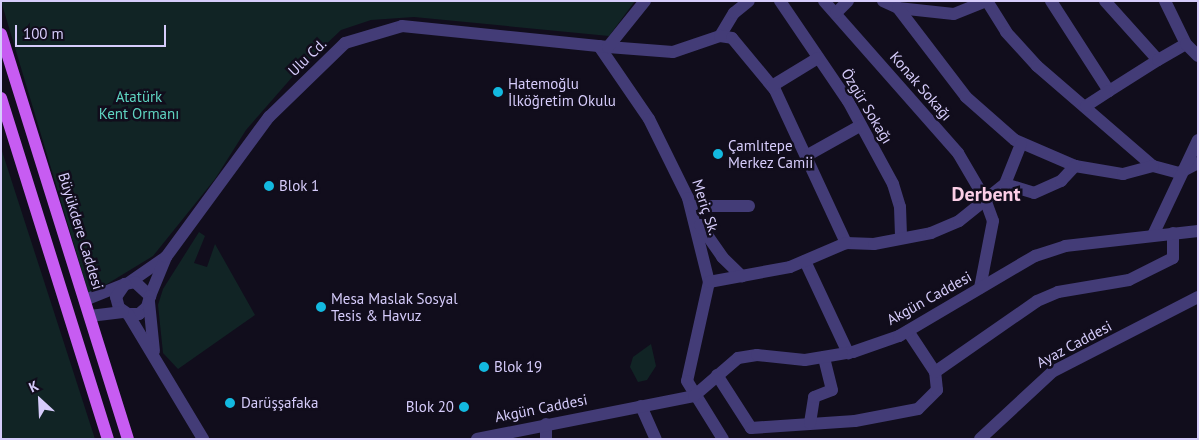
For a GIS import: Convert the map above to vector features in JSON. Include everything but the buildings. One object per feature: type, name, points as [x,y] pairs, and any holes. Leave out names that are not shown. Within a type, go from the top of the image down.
[{"type":"main road","name":"Büyükdere Caddesi","points":[[1,34],[86,295],[90,316],[128,439]]},
{"type":"main road","points":[[1,98],[108,439]]},
{"type":"main road","points":[[70,313],[86,295]]},
{"type":"main road","points":[[70,313],[90,316]]},
{"type":"street","points":[[604,47],[645,1]]},
{"type":"street","points":[[749,1],[734,13],[720,36],[732,38],[772,86],[846,243]]},
{"type":"street","name":"Özgür Sokağı","points":[[780,1],[818,58],[894,184],[900,207],[901,237]]},
{"type":"street","name":"Konak Sokağı","points":[[824,1],[958,153],[985,199],[993,221],[980,288]]},
{"type":"street","points":[[836,13],[848,1]]},
{"type":"street","points":[[883,1],[898,8],[954,14],[987,1],[1006,32],[1037,66],[1086,106],[1153,166],[1178,173],[1198,163]]},
{"type":"street","points":[[1051,1],[1109,91]]},
{"type":"street","points":[[1105,1],[1158,60]]},
{"type":"street","points":[[1165,1],[1186,44],[1198,56]]},
{"type":"street","points":[[898,8],[966,97],[1021,144],[1075,166],[1122,174],[1153,166]]},
{"type":"street","name":"Ulu Cd.","points":[[150,299],[166,257],[269,117],[345,43],[402,26],[604,47],[673,52],[720,36]]},
{"type":"street","points":[[1086,106],[1186,44]]},
{"type":"street","name":"Meriç Sk.","points":[[604,47],[649,119],[692,211],[709,282],[686,374],[694,396],[723,439]]},
{"type":"street","points":[[772,86],[818,58]]},
{"type":"street","points":[[806,156],[860,126]]},
{"type":"street","points":[[1153,235],[1178,173],[1198,140]]},
{"type":"street","points":[[709,282],[805,261],[846,243],[874,244],[901,237],[931,233],[959,221],[1005,184],[1021,144]]},
{"type":"street","points":[[1005,184],[1034,193],[1061,181],[1075,166]]},
{"type":"street","points":[[742,276],[722,257],[692,211],[749,206]]},
{"type":"street","name":"Akgün Caddesi","points":[[477,439],[694,396],[738,358],[824,357],[848,353],[908,331],[1035,256],[1065,246],[1198,231]]},
{"type":"street","points":[[935,372],[1037,301],[1058,292],[1129,280],[1173,258],[1173,233]]},
{"type":"street","name":"Ulu Cd.","points":[[86,295],[127,283],[166,257]]},
{"type":"street","points":[[805,261],[848,353]]},
{"type":"street","points":[[154,354],[150,299],[145,287],[127,283],[116,297],[154,354],[203,439]]},
{"type":"street","name":"Ayaz Caddesi","points":[[980,439],[1052,372],[1198,297]]},
{"type":"street","points":[[90,316],[125,313],[139,314],[150,299]]},
{"type":"street","points":[[95,331],[106,315]]},
{"type":"street","points":[[717,375],[751,428],[856,421],[918,408],[937,390],[935,372],[908,331]]},
{"type":"street","points":[[810,423],[814,397],[832,390],[824,357]]},
{"type":"street","points":[[642,406],[656,439]]},
{"type":"street","points":[[546,424],[546,439]]},
{"type":"green space","name":"Atatürk Kent Ormanı","points":[[1,1],[635,1],[609,36],[414,17],[371,20],[341,30],[294,75],[246,130],[215,179],[153,256],[89,295]]},
{"type":"green space","points":[[1,148],[95,439],[1,439]]},
{"type":"green space","points":[[199,232],[205,236],[194,263],[207,267],[215,244],[255,315],[178,369],[163,353],[158,305],[163,289]]},
{"type":"green space","points":[[651,344],[656,366],[647,380],[638,382],[630,367],[633,357]]},
{"type":"place","name":"Hatemoğlu İlköğretim Okulu","points":[[498,92]]},
{"type":"place","name":"Çamlıtepe Merkez Camii","points":[[718,154]]},
{"type":"place","name":"Blok 1","points":[[269,186]]},
{"type":"place","name":"Mesa Maslak Sosyal Tesis & Havuz","points":[[321,307]]},
{"type":"place","name":"Blok 19","points":[[484,367]]},
{"type":"place","name":"Darüşşafaka","points":[[230,403]]},
{"type":"place","name":"Blok 20","points":[[464,407]]},
{"type":"district","name":"Derbent","points":[[986,194]]}]
